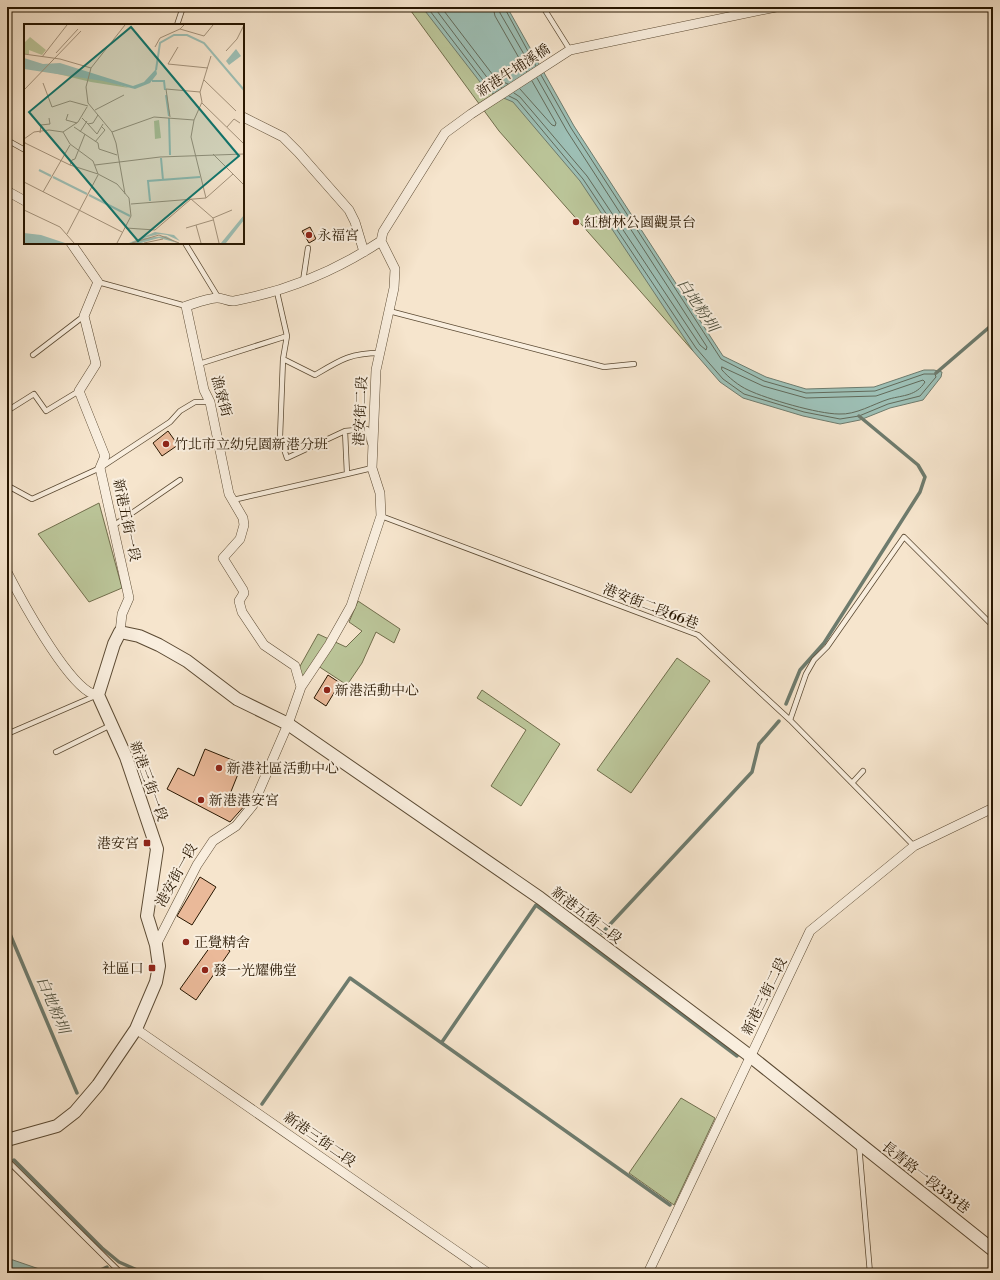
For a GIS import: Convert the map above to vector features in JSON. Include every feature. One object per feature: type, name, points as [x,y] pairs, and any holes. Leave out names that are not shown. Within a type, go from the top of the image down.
[{"type":"street","points":[[570,50],[776,7]]},
{"type":"street","name":"新港牛埔溪橋","points":[[381,241],[382,232],[445,133],[471,114],[570,50]]},
{"type":"street","points":[[244,120],[283,137],[298,152],[349,210],[355,222],[364,252]]},
{"type":"street","points":[[7,191],[24,200]]},
{"type":"street","points":[[186,306],[218,297],[231,301],[277,292],[302,283],[364,252],[381,241]]},
{"type":"street","name":"港安街二段","points":[[288,724],[301,687],[329,645],[351,606],[381,516],[380,493],[372,468],[376,370],[394,288],[395,269],[381,241]]},
{"type":"street","points":[[72,244],[98,282],[84,316],[96,364],[79,390]]},
{"type":"street","name":"漁寮街","points":[[186,306],[204,390],[210,402],[229,494],[243,518],[243,532],[240,539],[222,558],[244,590],[244,594],[240,601],[240,608],[264,645],[296,666],[301,687]]},
{"type":"street","name":"新港五街一段","points":[[79,390],[105,456],[100,468],[129,598],[122,614],[120,632]]},
{"type":"street","points":[[7,572],[20,598],[67,671],[89,692],[98,695],[114,644],[120,632],[139,636],[159,645],[187,661],[237,699],[288,724]]},
{"type":"street","name":"新港三街一段","points":[[98,695],[126,757],[157,849],[147,916],[156,945],[159,966],[156,982],[136,1029]]},
{"type":"street","name":"港安街一段","points":[[156,945],[197,865],[213,841],[236,826],[253,806],[288,724]]},
{"type":"street","name":"新港五街二段","points":[[288,724],[540,898],[750,1056],[858,1143]]},
{"type":"street","name":"新港三街二段","points":[[648,1273],[810,931],[914,846],[993,808]]},
{"type":"street","points":[[7,1140],[57,1126],[75,1112],[98,1085],[136,1029]]},
{"type":"street","name":"新港三街二段","points":[[136,1029],[488,1273]]},
{"type":"street","name":"長青路一段333巷","points":[[858,1143],[993,1250]]},
{"type":"lane","points":[[177,24],[183,7]]},
{"type":"lane","points":[[543,7],[570,50]]},
{"type":"lane","points":[[7,140],[24,149]]},
{"type":"lane","points":[[186,244],[218,297]]},
{"type":"lane","points":[[302,283],[308,248]]},
{"type":"lane","points":[[98,282],[186,306]]},
{"type":"lane","points":[[277,292],[287,336],[283,359],[280,437],[287,458],[345,431],[367,429],[372,455]]},
{"type":"lane","points":[[389,311],[604,368],[634,364]]},
{"type":"lane","points":[[33,355],[84,316]]},
{"type":"lane","points":[[199,364],[287,336]]},
{"type":"lane","points":[[283,359],[315,375],[344,357],[365,353],[380,353]]},
{"type":"lane","points":[[7,411],[34,394],[46,411],[79,390]]},
{"type":"lane","points":[[7,488],[10,487],[32,499],[100,468],[170,422],[180,410],[195,402],[210,402]]},
{"type":"lane","points":[[345,431],[347,474]]},
{"type":"lane","points":[[233,500],[372,468]]},
{"type":"lane","points":[[113,526],[180,480]]},
{"type":"lane","name":"港安街二段66巷","points":[[381,516],[698,635],[790,720],[914,846]]},
{"type":"lane","points":[[790,720],[806,674],[814,660],[828,647],[904,537],[993,626]]},
{"type":"lane","points":[[7,734],[98,695]]},
{"type":"lane","points":[[56,752],[111,725]]},
{"type":"lane","points":[[852,783],[864,771]]},
{"type":"lane","points":[[858,1143],[870,1273]]},
{"type":"lane","points":[[7,1160],[121,1273]]},
{"type":"green space","points":[[408,7],[474,7],[589,171],[693,351],[499,131]]},
{"type":"green space","points":[[99,503],[122,588],[89,602],[38,534]]},
{"type":"green space","points":[[358,601],[400,629],[394,643],[376,632],[362,663],[347,685],[315,664],[301,686],[294,677],[318,634],[346,647],[362,631],[349,622]]},
{"type":"green space","points":[[677,658],[710,681],[631,793],[597,770]]},
{"type":"green space","points":[[482,690],[560,744],[521,806],[491,786],[526,730],[477,698]]},
{"type":"green space","points":[[681,1098],[715,1118],[674,1205],[629,1173]]},
{"type":"water","points":[[422,7],[507,7],[574,126],[723,356],[766,377],[806,389],[874,387],[924,370],[942,372],[941,377],[923,400],[890,408],[860,420],[840,424],[803,416],[743,398],[720,382],[693,351],[580,181],[513,102],[487,91]]},
{"type":"water","points":[[7,1259],[13,1260],[51,1273],[7,1273]]},
{"type":"building","name":"永福宮","points":[[310,227],[316,239],[309,243],[302,231]]},
{"type":"building","name":"竹北市立幼兒園新港分班","points":[[168,431],[178,445],[162,456],[153,443]]},
{"type":"building","name":"新港活動中心","points":[[328,675],[340,683],[326,706],[314,698]]},
{"type":"building","points":[[205,749],[242,764],[230,794],[247,803],[230,822],[167,789],[178,768],[194,776]]},
{"type":"building","points":[[200,877],[216,887],[192,925],[177,916]]},
{"type":"building","name":"發一光耀佛堂","points":[[215,940],[230,951],[196,1000],[180,989]]},
{"type":"waterway","name":"白地粉圳","points":[[936,373],[993,324]]},
{"type":"waterway","points":[[786,704],[800,670],[824,643],[920,492],[925,477],[918,465],[859,416]]},
{"type":"waterway","points":[[602,933],[752,772],[759,744],[779,721]]},
{"type":"waterway","points":[[442,1042],[536,905],[737,1056]]},
{"type":"waterway","name":"白地粉圳","points":[[7,927],[77,1093]]},
{"type":"waterway","points":[[262,1104],[350,978],[670,1205]]},
{"type":"waterway","name":"白地粉圳","points":[[14,1160],[102,1248],[119,1262],[144,1273]]},
{"type":"waterway","points":[[94,1273],[107,1267]]},
{"type":"place","name":"紅樹林公園觀景台","points":[[576,222]]},
{"type":"place","name":"永福宮","points":[[309,235]]},
{"type":"place","name":"竹北市立幼兒園新港分班","points":[[166,444]]},
{"type":"place","name":"新港活動中心","points":[[327,690]]},
{"type":"place","name":"新港社區活動中心","points":[[219,768]]},
{"type":"place","name":"新港港安宮","points":[[201,800]]},
{"type":"place","name":"港安宮","points":[[147,843]]},
{"type":"place","name":"正覺精舍","points":[[186,942]]},
{"type":"place","name":"社區口","points":[[152,968]]},
{"type":"place","name":"發一光耀佛堂","points":[[205,970]]}]
